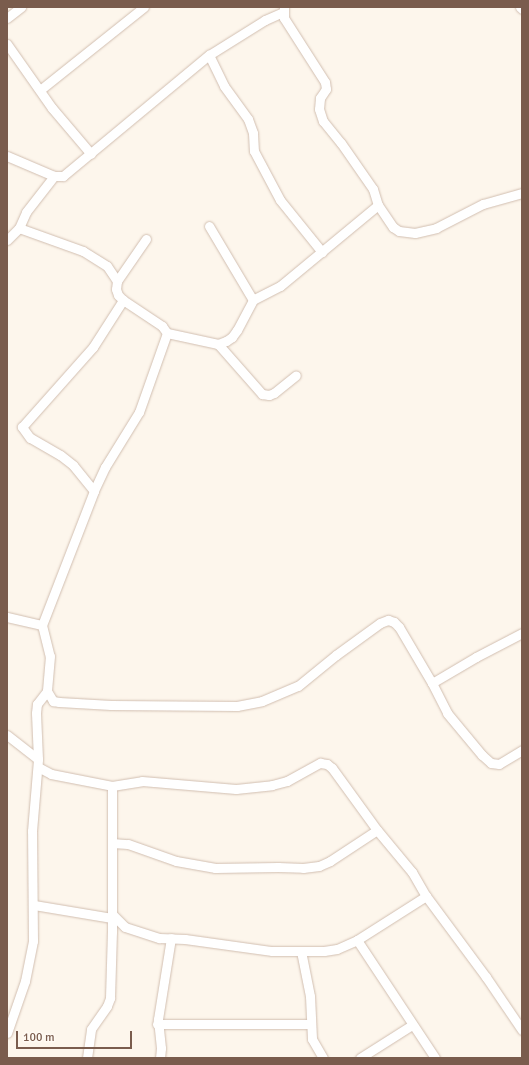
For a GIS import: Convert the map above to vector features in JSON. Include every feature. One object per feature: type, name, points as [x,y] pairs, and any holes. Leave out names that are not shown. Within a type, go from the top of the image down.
[{"type":"street","points":[[7,18],[21,7]]},
{"type":"street","points":[[40,90],[144,7]]},
{"type":"street","points":[[7,156],[54,176],[63,176],[209,55],[283,10],[289,28],[325,82],[326,89],[320,98],[319,109],[322,121],[341,143],[373,189],[378,205],[393,226],[399,231],[415,233],[436,228],[483,204],[522,193]]},
{"type":"street","points":[[7,44],[52,108],[91,154]]},
{"type":"street","points":[[209,55],[224,86],[248,119],[253,133],[254,151],[280,200],[322,252]]},
{"type":"street","points":[[7,240],[19,228],[26,212],[54,176]]},
{"type":"street","points":[[218,344],[232,337],[253,300],[280,286],[378,205]]},
{"type":"street","points":[[209,226],[253,300]]},
{"type":"street","points":[[19,228],[83,251],[108,266],[118,281]]},
{"type":"street","points":[[146,239],[118,281],[116,289],[118,295],[123,300],[162,326],[167,333],[218,344],[262,394],[269,395],[296,376]]},
{"type":"street","points":[[94,491],[73,465],[60,455],[30,438],[22,427],[93,347],[123,300]]},
{"type":"street","points":[[7,1032],[25,981],[33,941],[34,905],[32,831],[33,799],[38,763],[36,708],[37,704],[47,692],[50,656],[42,625],[94,491],[105,467],[139,412],[167,333]]},
{"type":"street","points":[[7,617],[42,625]]},
{"type":"street","points":[[47,692],[54,700],[59,702],[111,705],[237,706],[262,701],[298,686],[336,655],[380,623],[388,620],[394,622],[399,627],[454,723],[482,756],[491,763],[499,764],[522,750]]},
{"type":"street","points":[[432,683],[476,657],[522,633]]},
{"type":"street","points":[[7,735],[51,774],[112,786],[142,781],[236,789],[256,787],[287,781],[320,763],[327,764],[332,768],[377,830],[412,872],[426,896],[486,977],[522,1030]]},
{"type":"street","points":[[87,1058],[91,1029],[107,1006],[110,998],[112,932],[112,786]]},
{"type":"street","points":[[112,843],[128,844],[176,861],[215,868],[303,868],[319,866],[330,861],[377,830]]},
{"type":"street","points":[[34,905],[112,916],[125,926],[159,938],[171,938],[272,950],[301,951],[337,949],[357,940],[426,896]]},
{"type":"street","points":[[112,932],[125,926]]},
{"type":"street","points":[[160,1058],[157,1024],[171,938]]},
{"type":"street","points":[[357,940],[435,1058]]},
{"type":"street","points":[[301,951],[310,996],[310,1024],[312,1039],[323,1058]]},
{"type":"street","points":[[157,1024],[310,1024]]},
{"type":"street","points":[[360,1058],[412,1025]]}]
